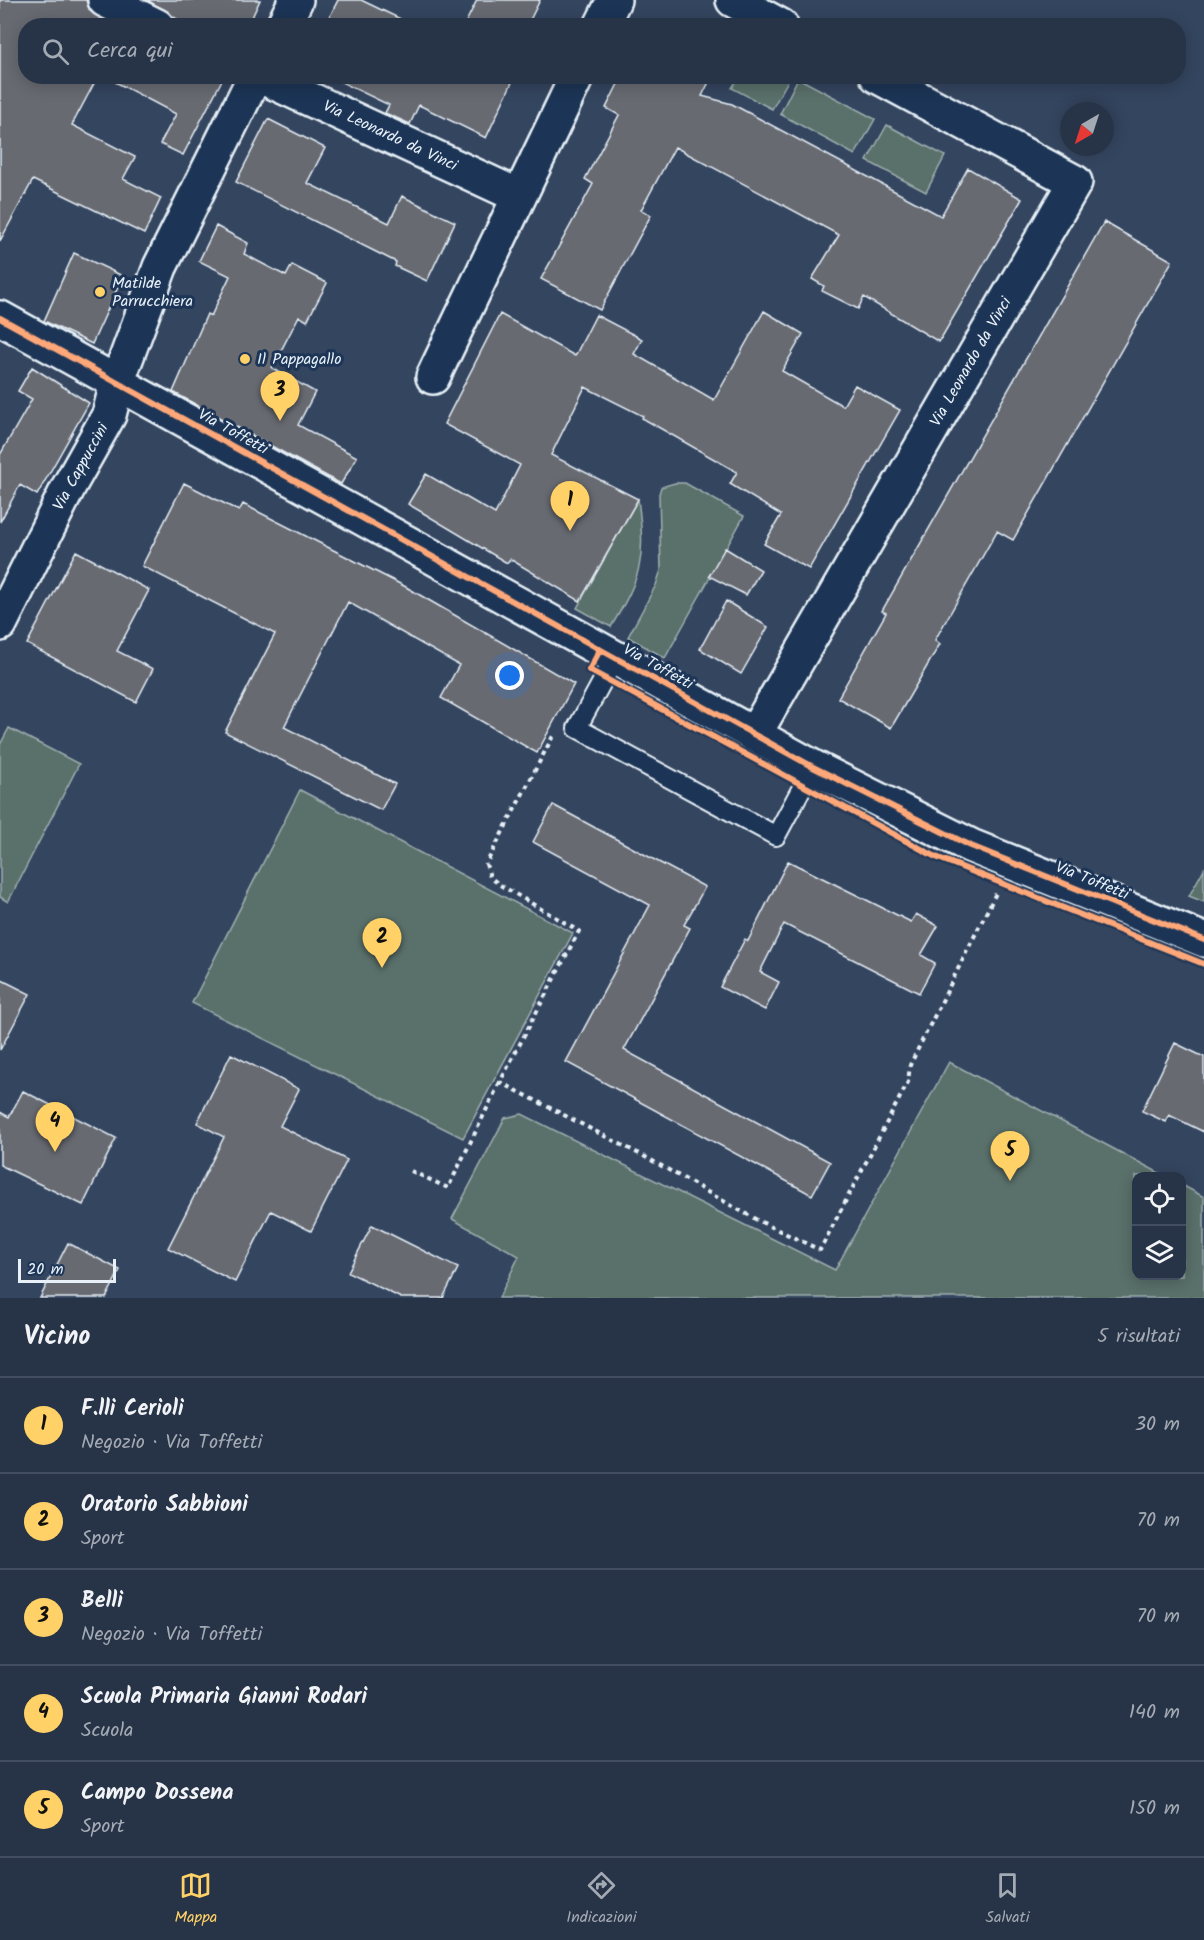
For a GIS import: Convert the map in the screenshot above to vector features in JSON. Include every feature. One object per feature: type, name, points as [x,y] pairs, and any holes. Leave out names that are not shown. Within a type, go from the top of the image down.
[{"type":"street","points":[[105,0],[141,18]]},
{"type":"street","points":[[287,18],[296,0]]},
{"type":"street","points":[[605,18],[614,0]]},
{"type":"street","points":[[733,0],[766,18]]},
{"type":"street","name":"Via Cappuccini","points":[[0,624],[69,486],[109,416],[117,383],[160,267],[251,84]]},
{"type":"street","name":"Via Leonardo da Vinci","points":[[277,84],[519,196]]},
{"type":"street","points":[[433,377],[573,84]]},
{"type":"street","name":"Via Leonardo da Vinci","points":[[754,735],[1075,182],[892,84]]},
{"type":"street","name":"Via Toffetti","points":[[0,318],[813,767],[971,846],[1204,940]]},
{"type":"lane","points":[[615,658],[577,728],[776,836],[813,767]]},
{"type":"path","points":[[411,1171],[448,1188],[500,1082],[579,931],[500,885],[490,877],[486,864],[557,728]]},
{"type":"path","points":[[500,1082],[651,1160],[757,1220],[820,1250],[908,1082],[910,1065],[1001,884]]},
{"type":"green space","points":[[735,84],[786,84],[772,109],[732,88]]},
{"type":"green space","points":[[795,84],[809,84],[875,119],[855,155],[780,114]]},
{"type":"green space","points":[[887,125],[945,156],[926,192],[867,161]]},
{"type":"green space","points":[[685,483],[744,516],[665,658],[628,637],[656,585],[661,570],[659,494],[661,487]]},
{"type":"green space","points":[[638,499],[642,537],[639,566],[629,594],[611,627],[577,608]]},
{"type":"green space","points":[[9,728],[79,764],[8,902],[0,897],[0,745]]},
{"type":"green space","points":[[300,790],[573,933],[463,1138],[192,1003]]},
{"type":"green space","points":[[1204,869],[1204,902],[1189,896]]},
{"type":"green space","points":[[949,1062],[1157,1172],[1132,1172],[1132,1280],[1186,1280],[1186,1187],[1204,1197],[1204,1298],[499,1298],[519,1256],[452,1219],[505,1118],[522,1114],[835,1270]]},
{"type":"building","points":[[0,0],[86,0],[90,11],[101,18],[18,18],[18,84],[94,84],[72,125],[135,157],[123,179],[161,198],[144,234],[33,180],[0,241]]},
{"type":"building","points":[[147,0],[260,0],[252,18],[175,18]]},
{"type":"building","points":[[338,0],[361,0],[398,18],[329,18]]},
{"type":"building","points":[[477,0],[540,0],[531,18],[468,18]]},
{"type":"building","points":[[119,84],[220,84],[183,155],[160,144],[176,114]]},
{"type":"building","points":[[346,84],[511,84],[486,138],[419,105],[410,124],[385,113],[389,105]]},
{"type":"building","points":[[618,84],[708,84],[702,96],[732,104],[941,216],[968,168],[1022,199],[939,342],[864,297],[858,309],[822,291],[824,286],[812,279],[839,235],[675,147],[641,210],[651,215],[600,310],[541,279],[593,184],[585,179],[619,115],[606,108]]},
{"type":"building","points":[[268,119],[325,148],[307,183],[389,223],[402,196],[455,222],[427,281],[395,266],[396,262],[236,182]]},
{"type":"building","points":[[1104,222],[1172,261],[1013,540],[997,531],[935,640],[940,644],[891,728],[838,698],[886,613],[882,611]]},
{"type":"building","points":[[216,226],[248,243],[244,254],[286,276],[292,265],[327,283],[307,321],[299,316],[272,368],[315,392],[298,425],[357,457],[341,484],[173,392],[207,314],[211,316],[230,276],[199,261]]},
{"type":"building","points":[[74,253],[123,276],[92,344],[44,321]]},
{"type":"building","points":[[764,311],[803,334],[782,371],[843,406],[855,385],[900,410],[809,569],[764,544],[781,515],[730,484],[737,472],[642,418],[643,416],[585,387],[551,455],[638,499],[580,601],[510,559],[507,563],[408,504],[426,474],[495,514],[520,465],[444,424],[500,314],[575,356],[596,315],[642,339],[634,354],[714,400]]},
{"type":"building","points":[[32,367],[89,403],[37,495],[20,485],[0,522],[0,455],[32,399],[18,391]]},
{"type":"building","points":[[184,483],[239,511],[243,504],[406,587],[574,684],[537,753],[441,698],[459,665],[348,602],[284,727],[395,784],[381,810],[225,732],[275,634],[142,566]]},
{"type":"building","points":[[725,548],[761,570],[746,595],[709,576]]},
{"type":"building","points":[[76,551],[149,590],[117,651],[153,669],[136,702],[27,644]]},
{"type":"building","points":[[726,601],[768,627],[741,674],[700,649]]},
{"type":"building","points":[[553,805],[705,887],[684,925],[690,928],[624,1050],[830,1162],[812,1195],[566,1062],[650,905],[533,842]]},
{"type":"building","points":[[788,861],[911,922],[916,914],[938,926],[921,955],[935,963],[919,993],[784,924],[760,972],[779,982],[765,1010],[720,987],[745,939],[748,941]]},
{"type":"building","points":[[0,979],[30,994],[0,1050]]},
{"type":"building","points":[[1175,1043],[1204,1057],[1204,1132],[1169,1115],[1166,1122],[1142,1111]]},
{"type":"building","points":[[231,1054],[299,1089],[280,1126],[347,1160],[311,1231],[271,1211],[235,1282],[168,1248],[224,1137],[197,1123]]},
{"type":"building","points":[[23,1091],[116,1138],[83,1205],[0,1165],[0,1112],[9,1117]]},
{"type":"building","points":[[372,1225],[458,1268],[443,1298],[401,1298],[348,1272]]},
{"type":"building","points":[[68,1243],[120,1270],[106,1298],[40,1298]]},
{"type":"cycle path","points":[[0,318],[813,767],[971,846],[1204,940]]},
{"type":"cycle path","points":[[600,650],[589,670],[936,857],[1204,964]]},
{"type":"place","name":"Matilde Parrucchiera","points":[[100,292]]},
{"type":"place","name":"Il Pappagallo","points":[[245,359]]},
{"type":"place","name":"Belli","points":[[280,421]]},
{"type":"place","name":"F.lli Cerioli","points":[[570,531]]},
{"type":"place","name":"Oratorio Sabbioni","points":[[382,968]]},
{"type":"place","name":"Scuola Primaria Gianni Rodari","points":[[55,1152]]},
{"type":"place","name":"Campo Dossena","points":[[1010,1181]]}]
